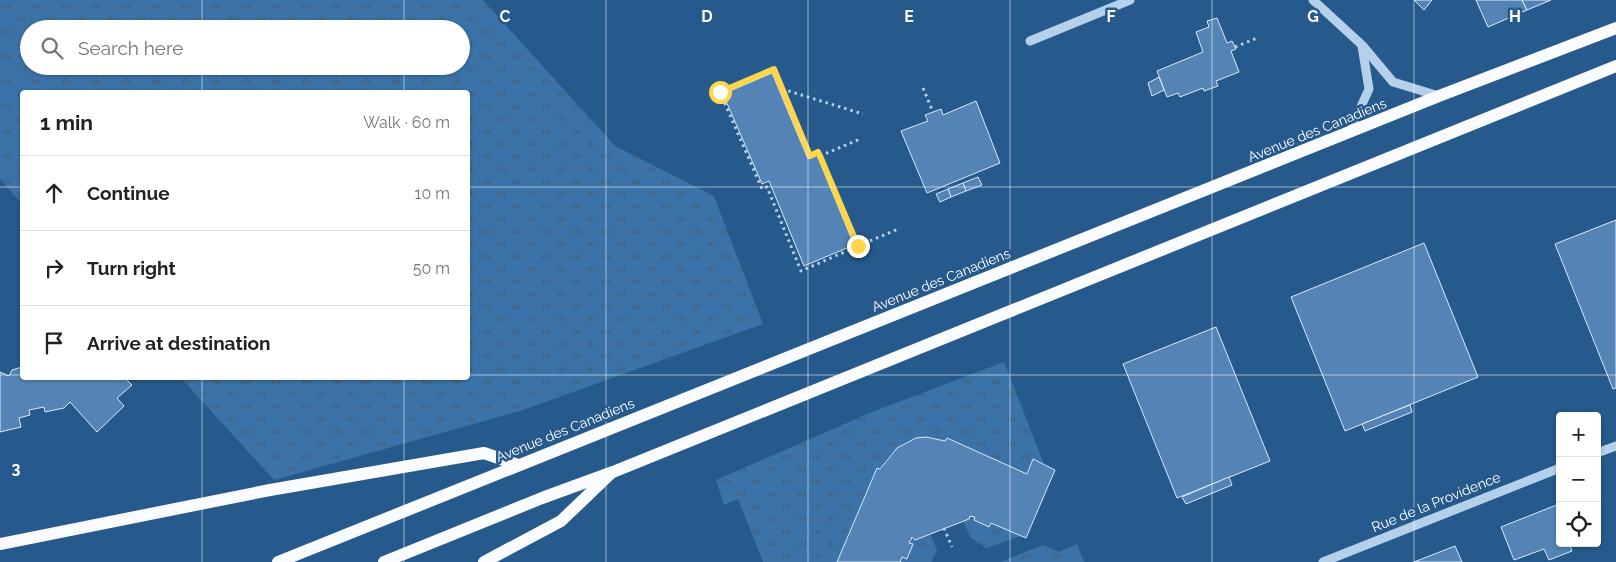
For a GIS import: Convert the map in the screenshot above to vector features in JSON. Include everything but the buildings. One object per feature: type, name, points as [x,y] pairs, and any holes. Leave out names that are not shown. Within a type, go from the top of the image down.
[{"type":"main road","name":"Avenue des Canadiens","points":[[278,562],[1349,134],[1439,96],[1616,28]]},
{"type":"main road","points":[[384,562],[542,498],[613,472],[1616,66]]},
{"type":"main road","points":[[0,544],[270,490],[484,453],[518,465]]},
{"type":"main road","points":[[484,562],[561,521],[613,472]]},
{"type":"street","points":[[1030,41],[1130,0]]},
{"type":"street","points":[[1314,0],[1362,45],[1393,82],[1439,96]]},
{"type":"street","points":[[1349,134],[1369,89],[1362,45]]},
{"type":"street","points":[[1601,452],[1616,446]]},
{"type":"street","name":"Rue de la Providence","points":[[1323,562],[1556,470]]},
{"type":"path","points":[[1235,47],[1257,38]]},
{"type":"path","points":[[858,246],[818,152],[810,156],[774,69],[720,92],[762,189],[768,187],[801,271],[898,229]]},
{"type":"path","points":[[923,88],[933,112]]},
{"type":"path","points":[[782,89],[863,114]]},
{"type":"path","points":[[820,156],[860,139]]},
{"type":"path","points":[[944,528],[952,547]]},
{"type":"green space","points":[[0,0],[483,0],[615,146],[714,196],[763,324],[520,411],[274,480],[183,380],[470,380],[470,90],[20,90],[20,202],[0,179]]},
{"type":"green space","points":[[1004,362],[1044,464],[1033,459],[1027,474],[947,438],[945,441],[925,438],[907,442],[892,452],[880,469],[877,469],[837,562],[763,562],[738,499],[724,505],[716,480],[872,412]]},
{"type":"green space","points":[[970,516],[975,517],[974,520],[989,527],[991,523],[1021,536],[986,548],[970,537],[963,521]]},
{"type":"green space","points":[[930,534],[937,550],[932,562],[900,562],[902,557],[907,559],[913,544],[909,543],[912,537],[915,540]]},
{"type":"green space","points":[[1077,544],[1084,562],[1000,562],[1043,545],[1059,552]]},
{"type":"route","points":[[720,92],[774,69],[810,156],[818,152],[858,246]]}]
